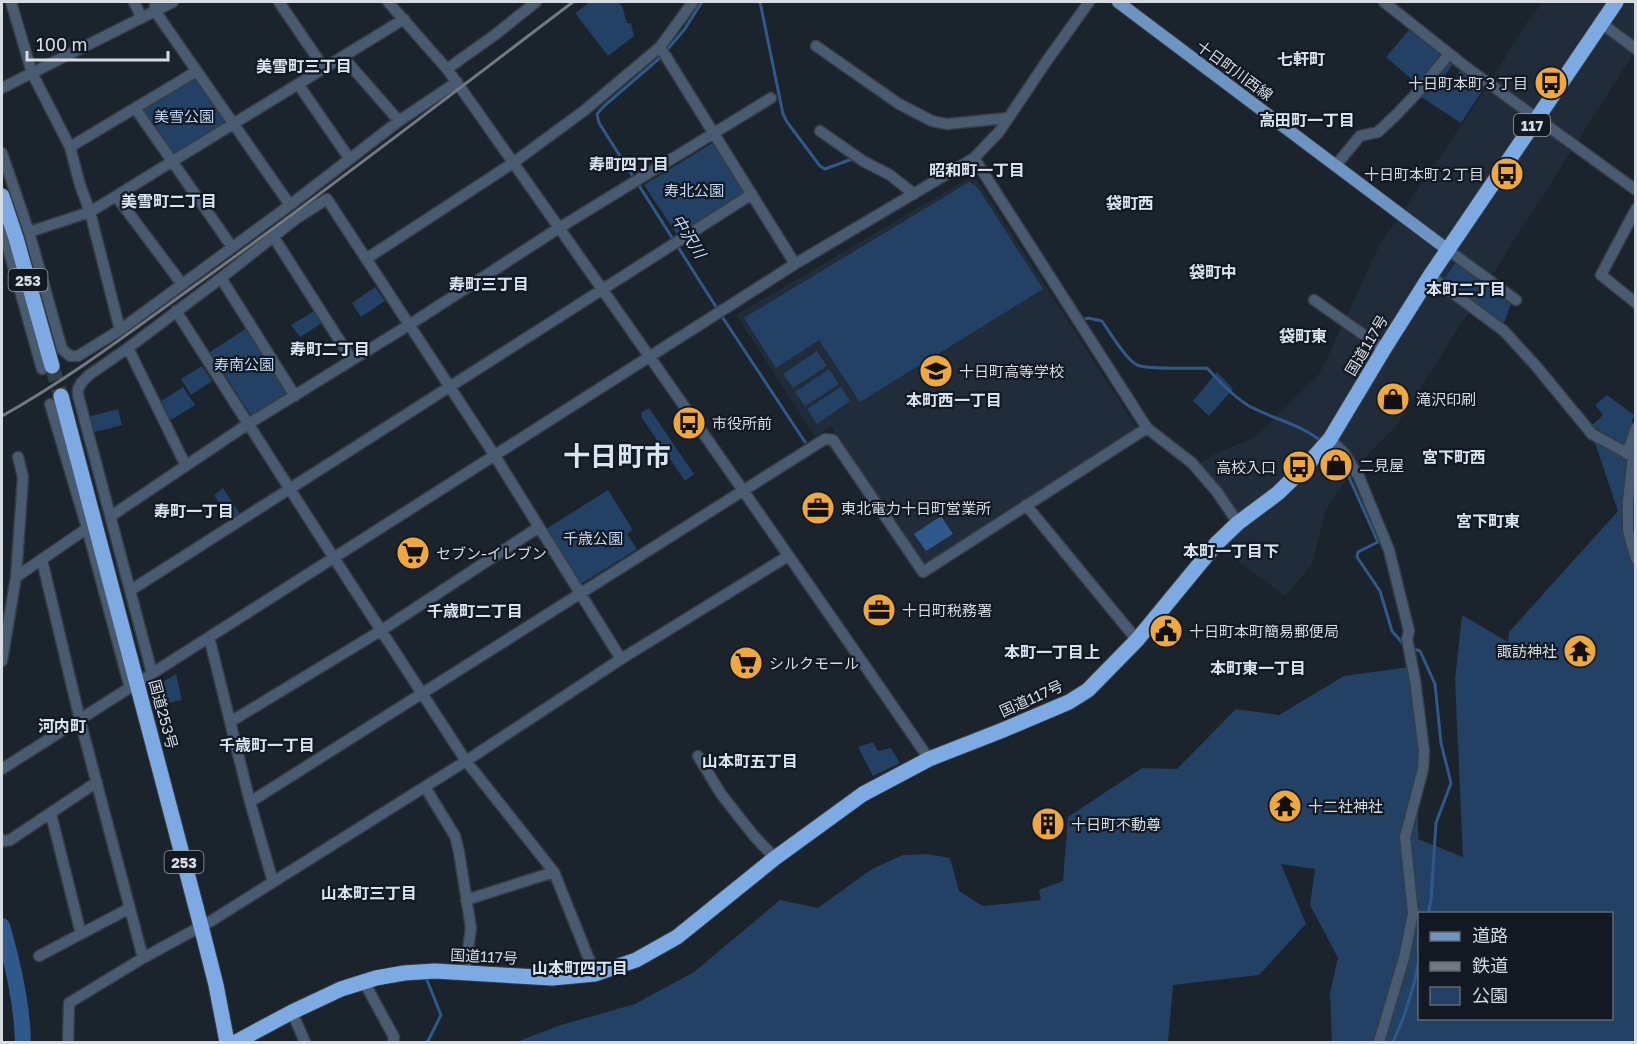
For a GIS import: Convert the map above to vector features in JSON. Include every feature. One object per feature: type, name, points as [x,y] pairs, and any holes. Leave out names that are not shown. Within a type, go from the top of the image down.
[{"type":"highway","name":"国道117号","points":[[236,1042],[341,989],[404,973],[465,972],[552,978],[595,974],[636,960],[677,938],[776,858],[863,794],[929,759],[1069,702],[1088,690],[1137,640],[1212,549],[1238,523],[1278,493],[1330,439],[1430,276],[1616,2]]},
{"type":"highway","name":"253","points":[[2,196],[16,238],[47,367]]},
{"type":"highway","name":"国道253号","points":[[56,400],[201,926],[227,1042]]},
{"type":"main road","name":"十日町川西線","points":[[1118,2],[1448,250]]},
{"type":"street","points":[[11,2],[32,73],[70,147],[90,212],[120,330]]},
{"type":"street","points":[[134,2],[142,18]]},
{"type":"street","points":[[2,88],[142,18],[155,6],[173,2]]},
{"type":"street","points":[[279,2],[324,68]]},
{"type":"street","points":[[388,2],[457,82],[929,759]]},
{"type":"street","points":[[447,69],[536,2]]},
{"type":"street","points":[[2,770],[795,264],[974,158],[999,132],[1089,2]]},
{"type":"street","points":[[1384,2],[1449,54],[1635,190]]},
{"type":"street","points":[[366,259],[513,163],[585,110],[660,47],[688,4]]},
{"type":"street","points":[[155,6],[196,71],[290,205]]},
{"type":"street","points":[[29,232],[90,212],[404,19]]},
{"type":"street","points":[[1601,23],[1635,49]]},
{"type":"street","points":[[816,46],[899,104],[932,121],[947,123],[1008,118]]},
{"type":"street","points":[[660,47],[795,264]]},
{"type":"street","points":[[1336,165],[1360,136],[1378,132],[1396,115],[1449,54]]},
{"type":"street","points":[[343,57],[399,121]]},
{"type":"street","points":[[70,147],[196,71]]},
{"type":"street","points":[[2,153],[29,232],[62,349],[70,356],[78,356],[120,330],[290,205],[399,121],[457,82]]},
{"type":"street","points":[[298,84],[349,158]]},
{"type":"street","points":[[111,516],[248,424],[713,132],[771,98]]},
{"type":"street","points":[[135,108],[232,247]]},
{"type":"street","points":[[820,131],[863,161],[890,175],[914,194]]},
{"type":"street","points":[[974,158],[1147,428],[1192,463],[1217,492],[1238,523]]},
{"type":"street","points":[[131,591],[752,194]]},
{"type":"street","points":[[117,196],[182,284]]},
{"type":"street","points":[[152,673],[78,389],[89,375],[128,348],[297,218],[327,199],[495,456],[621,659]]},
{"type":"street","points":[[1635,209],[1601,275],[1635,303]]},
{"type":"street","points":[[2,227],[47,367]]},
{"type":"street","points":[[273,236],[352,360]]},
{"type":"street","points":[[1448,250],[1516,300]]},
{"type":"street","points":[[1430,276],[1504,331],[1592,434],[1632,456]]},
{"type":"street","points":[[220,278],[295,396]]},
{"type":"street","points":[[1314,300],[1384,349]]},
{"type":"street","points":[[176,311],[466,761],[554,872],[595,974]]},
{"type":"street","points":[[128,348],[186,466]]},
{"type":"street","points":[[249,802],[825,439],[833,440],[923,572],[1147,428]]},
{"type":"street","points":[[1635,428],[1628,531],[1635,560]]},
{"type":"street","points":[[1330,439],[1344,453],[1359,477],[1389,550],[1409,631],[1407,639],[1424,743],[1423,769],[1405,837],[1413,913],[1404,958],[1379,1042]]},
{"type":"street","points":[[2,661],[16,577],[23,477],[18,457]]},
{"type":"street","points":[[1026,505],[1137,640]]},
{"type":"street","points":[[16,577],[91,526]]},
{"type":"street","points":[[230,722],[382,630],[539,527]]},
{"type":"street","points":[[68,1042],[69,1003],[273,882],[466,761],[621,659],[788,556]]},
{"type":"street","points":[[42,560],[80,720],[143,958]]},
{"type":"street","points":[[209,638],[249,802],[273,882]]},
{"type":"street","points":[[698,756],[721,794],[754,836],[776,858]]},
{"type":"street","points":[[2,840],[10,840],[97,782]]},
{"type":"street","points":[[425,787],[455,836],[459,852],[471,928],[465,972]]},
{"type":"street","points":[[51,814],[81,934]]},
{"type":"street","points":[[466,900],[554,872]]},
{"type":"street","points":[[39,956],[130,908]]},
{"type":"street","points":[[364,982],[394,1037],[393,1042]]},
{"type":"street","points":[[292,1012],[305,1042]]},
{"type":"shaded area","points":[[1543,2],[1635,2],[1635,51],[1396,426],[1352,471],[1326,510],[1312,565],[1285,596],[1210,540],[1229,521],[1191,469],[1215,454],[1255,437],[1320,373],[1379,246],[1487,87],[1527,22]]},
{"type":"shaded area","name":"十日町高等学校","points":[[974,175],[1137,428],[925,564],[831,427],[815,437],[736,315]]},
{"type":"shaded area","points":[[941,516],[953,534],[926,551],[914,534]]},
{"type":"green space","points":[[590,2],[618,2],[622,6],[627,23],[631,23],[634,36],[608,56],[575,13]]},
{"type":"green space","points":[[1411,28],[1443,57],[1418,85],[1386,57]]},
{"type":"green space","points":[[1449,62],[1484,88],[1461,123],[1421,97]],"holes":[[[1452,65],[1460,71],[1452,83],[1444,77]]]},
{"type":"green space","name":"美雪公園","points":[[189,80],[196,80],[224,121],[222,127],[172,156],[140,110]]},
{"type":"green space","name":"寿北公園","points":[[714,142],[746,193],[678,236],[644,185]]},
{"type":"green space","points":[[969,182],[978,188],[1043,289],[860,402],[819,340],[776,368],[744,318]]},
{"type":"green space","points":[[1456,262],[1511,304],[1503,325],[1444,279]]},
{"type":"green space","points":[[375,287],[385,301],[361,317],[352,303]]},
{"type":"green space","points":[[314,311],[322,323],[300,337],[291,325]]},
{"type":"green space","name":"寿南公園","points":[[247,328],[288,393],[252,417],[210,352]]},
{"type":"green space","points":[[817,351],[827,366],[793,388],[783,374]]},
{"type":"green space","points":[[202,366],[212,381],[191,395],[181,379]]},
{"type":"green space","points":[[829,369],[839,384],[805,406],[795,392]]},
{"type":"green space","points":[[1217,372],[1233,389],[1209,416],[1193,401]]},
{"type":"green space","points":[[183,387],[195,405],[171,420],[160,402]]},
{"type":"green space","points":[[841,387],[850,401],[817,424],[807,409]]},
{"type":"green space","points":[[1607,395],[1634,415],[1625,446],[1592,425],[1603,415],[1595,405]]},
{"type":"green space","points":[[649,408],[694,474],[685,481],[642,418],[641,413]]},
{"type":"green space","points":[[118,409],[122,425],[91,433],[87,417]]},
{"type":"green space","points":[[1592,434],[1627,454],[1636,559],[1635,1042],[1332,1042],[1330,993],[1338,958],[1310,905],[1315,869],[1281,864],[1306,924],[1259,975],[1173,985],[1168,1042],[516,1042],[561,1025],[635,1004],[694,972],[780,900],[818,908],[872,869],[903,855],[926,854],[950,858],[959,891],[983,906],[1041,900],[1039,890],[1063,881],[1068,817],[1142,768],[1177,769],[1236,709],[1279,715],[1344,676],[1409,667],[1418,739],[1418,839],[1463,857],[1455,679],[1462,615],[1508,642],[1509,632],[1618,511]]},
{"type":"green space","points":[[223,488],[240,514],[230,520],[214,495]]},
{"type":"green space","name":"千歳公園","points":[[608,490],[633,530],[627,534],[637,549],[581,584],[546,529]]},
{"type":"green space","points":[[176,674],[182,700],[155,706],[151,689]]},
{"type":"green space","points":[[873,742],[878,751],[891,748],[900,763],[873,776],[858,747]]},
{"type":"waterway","name":"中沢川","points":[[666,51],[684,30],[702,2]]},
{"type":"waterway","points":[[760,2],[783,114],[787,122],[820,166],[825,169],[852,159]]},
{"type":"waterway","name":"中沢川","points":[[634,178],[599,123],[597,114],[662,56]]},
{"type":"waterway","name":"中沢川","points":[[638,184],[718,310]]},
{"type":"waterway","name":"中沢川","points":[[721,315],[805,442]]},
{"type":"waterway","points":[[1082,320],[1088,318],[1102,321],[1123,352],[1137,365],[1160,368],[1207,368],[1222,384],[1249,406],[1304,430],[1321,441]]},
{"type":"waterway","points":[[1328,447],[1340,457],[1378,542],[1358,552],[1357,557],[1380,591],[1392,631],[1405,646]]},
{"type":"waterway","points":[[1411,648],[1420,651],[1435,684],[1441,743],[1451,783],[1436,823],[1428,912]]},
{"type":"waterway","points":[[2,926],[16,983],[23,1042]]},
{"type":"waterway","points":[[1393,1042],[1404,1016],[1418,965]]},
{"type":"waterway","points":[[426,1042],[441,1015],[427,980]]},
{"type":"tunnel","points":[[52,366],[61,396]]},
{"type":"railway","points":[[2,416],[51,387],[98,355],[239,254],[573,2]]},
{"type":"place","name":"十日町本町３丁目","points":[[1551,83]]},
{"type":"place","name":"十日町本町２丁目","points":[[1507,174]]},
{"type":"place","name":"十日町高等学校","points":[[936,371]]},
{"type":"place","name":"滝沢印刷","points":[[1393,399]]},
{"type":"place","name":"市役所前","points":[[689,423]]},
{"type":"place","name":"二見屋","points":[[1336,465]]},
{"type":"place","name":"高校入口","points":[[1299,467]]},
{"type":"place","name":"東北電力十日町営業所","points":[[818,508]]},
{"type":"place","name":"セブン-イレブン","points":[[413,553]]},
{"type":"place","name":"十日町税務署","points":[[879,610]]},
{"type":"place","name":"十日町本町簡易郵便局","points":[[1166,631]]},
{"type":"place","name":"諏訪神社","points":[[1580,651]]},
{"type":"place","name":"シルクモール","points":[[746,663]]},
{"type":"place","name":"十二社神社","points":[[1285,806]]},
{"type":"place","name":"十日町不動尊","points":[[1048,824]]},
{"type":"district","name":"七軒町","points":[[1301,59]]},
{"type":"district","name":"美雪町三丁目","points":[[304,66]]},
{"type":"district","name":"高田町一丁目","points":[[1307,120]]},
{"type":"district","name":"寿町四丁目","points":[[629,164]]},
{"type":"district","name":"昭和町一丁目","points":[[977,170]]},
{"type":"district","name":"美雪町二丁目","points":[[169,201]]},
{"type":"district","name":"袋町西","points":[[1130,203]]},
{"type":"district","name":"袋町中","points":[[1213,272]]},
{"type":"district","name":"寿町三丁目","points":[[489,284]]},
{"type":"district","name":"本町二丁目","points":[[1466,289]]},
{"type":"district","name":"袋町東","points":[[1303,336]]},
{"type":"district","name":"寿町二丁目","points":[[330,349]]},
{"type":"district","name":"本町西一丁目","points":[[954,400]]},
{"type":"district","name":"十日町市","points":[[617,456]]},
{"type":"district","name":"宮下町西","points":[[1454,457]]},
{"type":"district","name":"寿町一丁目","points":[[194,511]]},
{"type":"district","name":"宮下町東","points":[[1488,521]]},
{"type":"district","name":"本町一丁目下","points":[[1231,551]]},
{"type":"district","name":"千歳町二丁目","points":[[475,611]]},
{"type":"district","name":"本町一丁目上","points":[[1052,652]]},
{"type":"district","name":"本町東一丁目","points":[[1258,668]]},
{"type":"district","name":"河内町","points":[[62,726]]},
{"type":"district","name":"千歳町一丁目","points":[[267,745]]},
{"type":"district","name":"山本町五丁目","points":[[750,761]]},
{"type":"district","name":"山本町三丁目","points":[[369,893]]},
{"type":"district","name":"山本町四丁目","points":[[580,968]]}]
